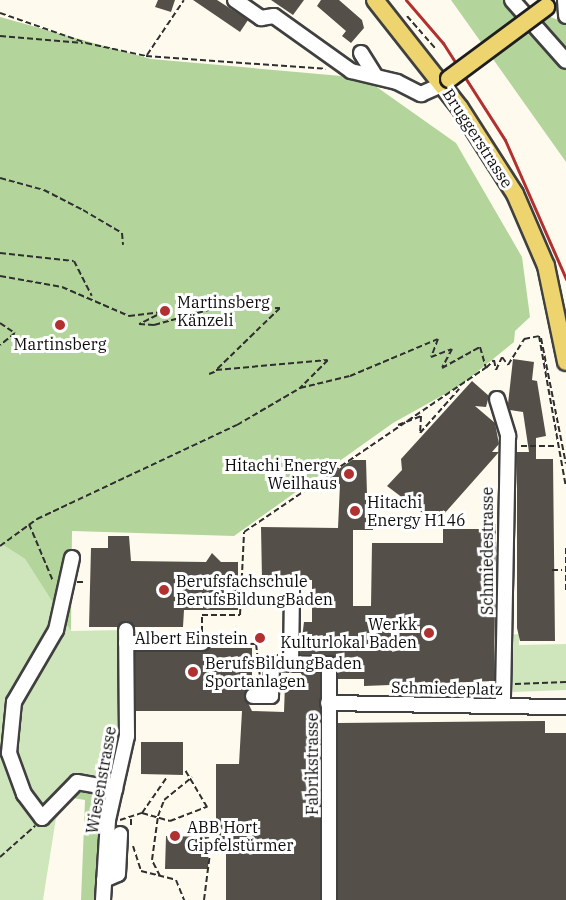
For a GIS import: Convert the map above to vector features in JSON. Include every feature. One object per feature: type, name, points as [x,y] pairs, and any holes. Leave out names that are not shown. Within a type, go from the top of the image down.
[{"type":"main road","name":"Bruggerstrasse","points":[[375,0],[446,82],[494,158],[529,225],[551,286],[566,362]]},
{"type":"main road","points":[[446,82],[554,0]]},
{"type":"street","points":[[235,0],[261,18],[274,16],[351,71],[375,75],[421,94],[446,82]]},
{"type":"street","points":[[512,0],[566,61]]},
{"type":"street","points":[[566,0],[566,16]]},
{"type":"street","points":[[361,53],[375,75]]},
{"type":"street","name":"Schmiedestrasse","points":[[497,399],[507,433],[503,705]]},
{"type":"street","points":[[72,558],[64,597],[50,644],[18,690],[8,730],[13,770],[31,806],[44,818],[76,783],[115,789]]},
{"type":"street","points":[[291,664],[292,590]]},
{"type":"street","name":"Wiesenstrasse","points":[[103,900],[108,820],[127,736],[126,636],[202,643]]},
{"type":"street","name":"Fabrikstrasse","points":[[252,696],[271,696],[272,663],[328,664],[329,900]]},
{"type":"street","name":"Schmiedeplatz","points":[[328,703],[566,707]]},
{"type":"street","points":[[104,880],[118,874],[120,834]]},
{"type":"path","points":[[146,56],[184,0]]},
{"type":"path","points":[[399,8],[435,48]]},
{"type":"path","points":[[0,13],[86,43],[146,56],[328,70]]},
{"type":"path","points":[[0,36],[86,43]]},
{"type":"path","points":[[0,178],[44,190],[83,210],[122,233],[123,245]]},
{"type":"path","points":[[0,253],[74,261],[92,296]]},
{"type":"path","points":[[0,276],[92,296],[129,316],[165,311],[141,325],[212,309],[280,308],[217,371]]},
{"type":"path","points":[[0,323],[15,333],[0,345]]},
{"type":"path","points":[[539,336],[544,344],[566,464]]},
{"type":"path","points":[[256,670],[256,644],[202,643],[202,615],[240,615],[244,532],[396,426],[461,387],[495,361],[498,371],[502,357],[508,365],[519,344],[539,336]]},
{"type":"path","points":[[539,336],[556,446],[566,484]]},
{"type":"path","points":[[300,388],[350,376],[438,339],[431,357],[453,349],[442,368],[480,347],[486,368]]},
{"type":"path","points":[[0,546],[28,524],[237,425],[300,388],[328,360],[217,371],[209,374]]},
{"type":"path","points":[[396,426],[422,417],[420,433],[461,387]]},
{"type":"path","points":[[536,446],[556,446]]},
{"type":"path","points":[[28,524],[43,566],[64,597]]},
{"type":"path","points":[[566,549],[562,570],[566,593]]},
{"type":"path","points":[[552,570],[562,570]]},
{"type":"path","points":[[503,685],[566,682]]},
{"type":"path","points":[[142,813],[170,821],[207,807],[192,777],[185,770]]},
{"type":"path","points":[[108,820],[131,819],[142,813],[167,777]]},
{"type":"path","points":[[160,876],[152,860],[158,816],[164,800],[192,777]]},
{"type":"path","points":[[0,857],[44,818]]},
{"type":"path","points":[[131,819],[137,866],[176,880],[184,900]]},
{"type":"path","points":[[204,900],[211,844]]},
{"type":"green space","points":[[451,0],[506,0],[566,23],[566,162]]},
{"type":"green space","points":[[0,17],[151,59],[364,78],[456,143],[522,257],[530,317],[515,331],[514,342],[461,385],[393,423],[234,536],[72,531],[71,631],[25,559],[0,543]]},
{"type":"green space","points":[[0,543],[25,559],[71,631],[126,630],[128,720],[115,789],[93,783],[51,814],[56,818],[43,900],[0,900]]},
{"type":"green space","points":[[519,634],[519,645],[566,644],[566,690],[513,692],[510,635]]},
{"type":"green space","points":[[70,788],[115,789],[103,900],[81,900],[85,800],[73,798],[56,818],[51,814]]},
{"type":"building","points":[[158,0],[175,0],[171,12],[155,7]]},
{"type":"building","points":[[193,0],[217,0],[248,20],[240,32]]},
{"type":"building","points":[[271,0],[304,0],[293,15]]},
{"type":"building","points":[[321,0],[339,0],[362,20],[364,28],[351,43],[342,36],[346,31],[317,6]]},
{"type":"building","points":[[513,359],[534,362],[532,380],[537,381],[546,436],[536,438],[536,459],[553,459],[555,641],[520,641],[517,628],[517,452],[529,452],[523,412],[510,410],[508,404]]},
{"type":"building","points":[[472,381],[489,396],[486,407],[475,406],[495,423],[499,444],[492,452],[499,452],[436,523],[387,486],[402,470],[401,459]]},
{"type":"building","points":[[352,460],[366,460],[367,494],[377,501],[377,510],[372,510],[373,530],[353,530],[353,606],[371,606],[372,543],[443,543],[443,529],[484,529],[484,524],[496,524],[494,681],[364,686],[364,679],[338,679],[333,656],[300,654],[304,622],[312,622],[312,580],[262,580],[261,527],[338,528],[340,484],[327,484],[327,477]]},
{"type":"building","points":[[108,536],[129,536],[131,561],[206,562],[212,553],[221,562],[238,562],[238,610],[184,610],[183,627],[134,627],[126,621],[118,627],[89,627],[91,548],[108,548]]},
{"type":"building","points":[[252,648],[252,687],[244,695],[252,711],[284,712],[285,684],[301,683],[301,673],[320,673],[320,900],[226,900],[226,841],[216,841],[216,764],[239,764],[242,711],[136,711],[135,652]]},
{"type":"building","points":[[545,721],[545,733],[566,733],[566,900],[338,900],[338,723]]},
{"type":"building","points":[[141,742],[183,742],[183,775],[141,774]]},
{"type":"building","points":[[166,836],[209,837],[208,869],[165,869]]},
{"type":"railway","points":[[406,0],[443,43],[505,140],[566,279]]},
{"type":"place","name":"Martinsberg Känzeli","points":[[165,311]]},
{"type":"place","name":"Martinsberg","points":[[60,325]]},
{"type":"place","name":"Hitachi Energy Weilhaus","points":[[349,474]]},
{"type":"place","name":"Hitachi Energy H146","points":[[355,511]]},
{"type":"place","name":"Berufsfachschule BerufsBildungBaden","points":[[164,590]]},
{"type":"place","name":"Werkk Kulturlokal Baden","points":[[429,633]]},
{"type":"place","name":"Albert Einstein","points":[[260,638]]},
{"type":"place","name":"BerufsBildungBaden Sportanlagen","points":[[193,672]]},
{"type":"place","name":"ABB Hort Gipfelstürmer","points":[[175,836]]}]
